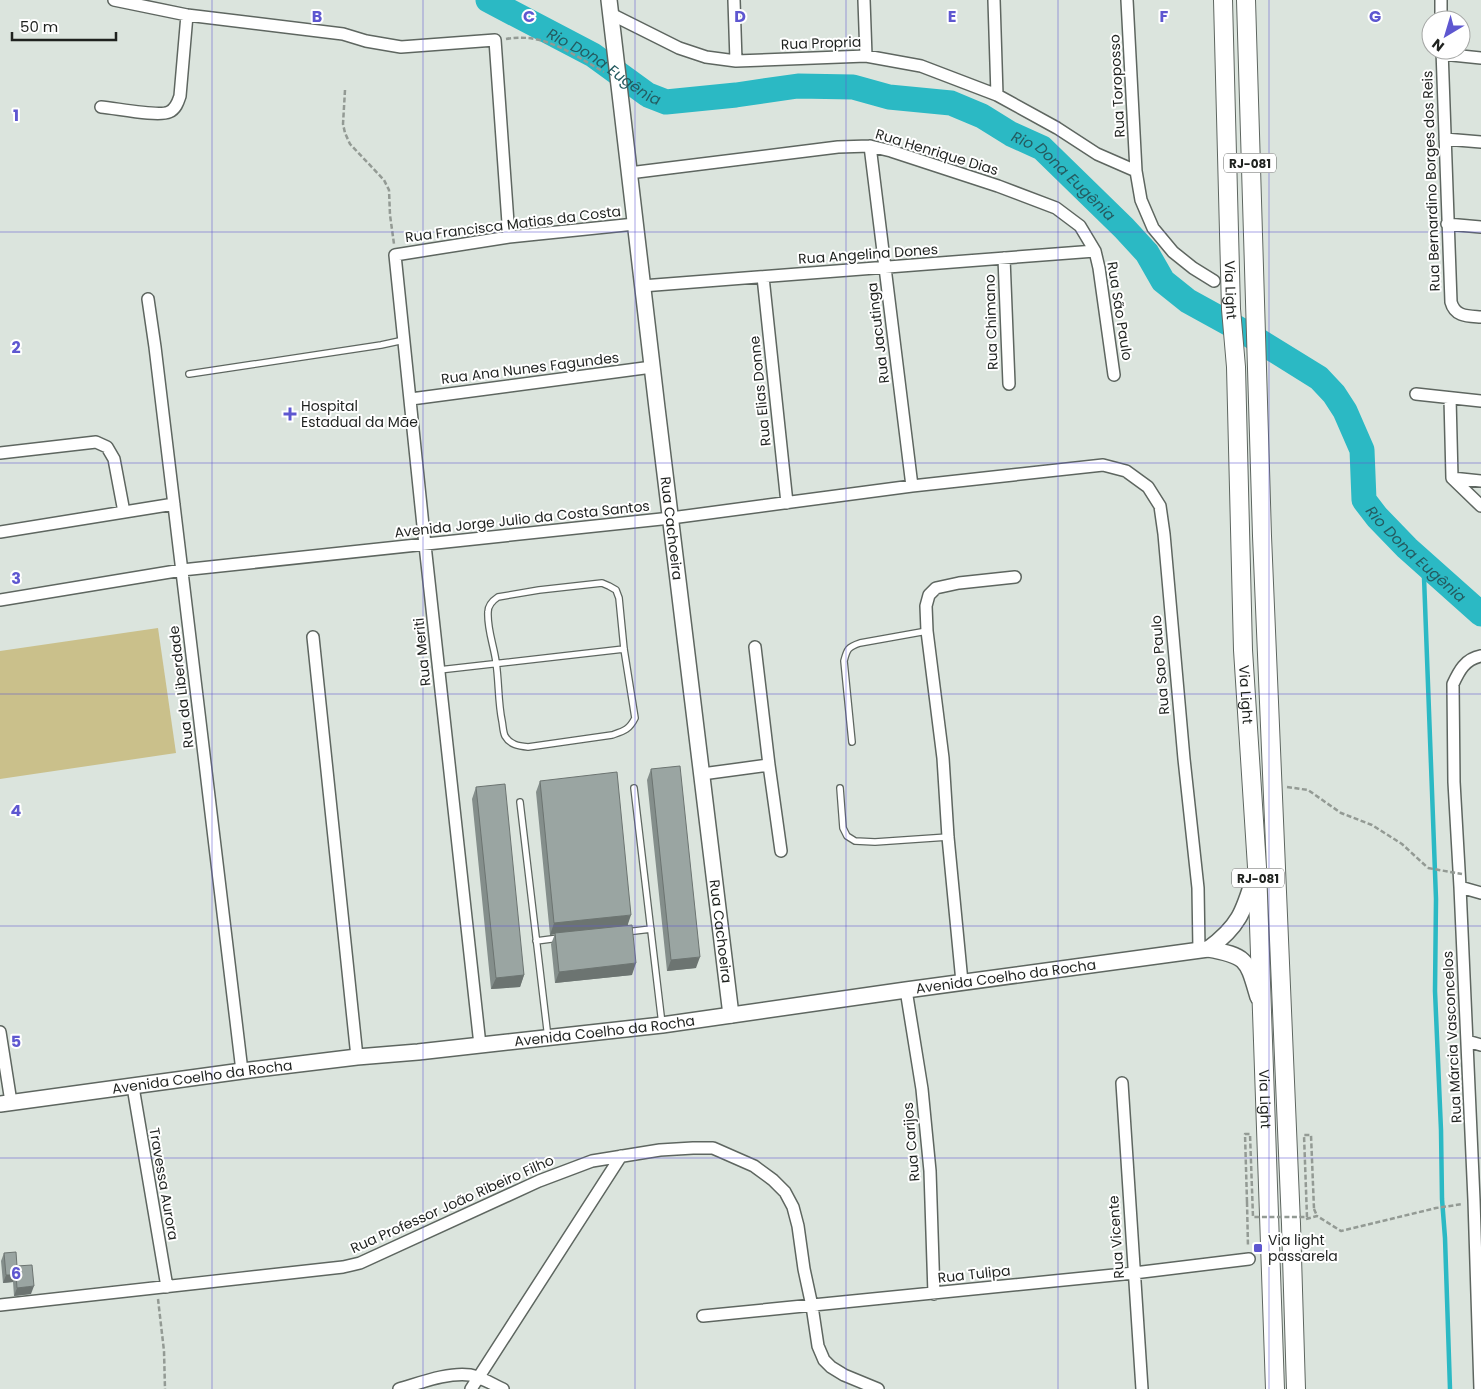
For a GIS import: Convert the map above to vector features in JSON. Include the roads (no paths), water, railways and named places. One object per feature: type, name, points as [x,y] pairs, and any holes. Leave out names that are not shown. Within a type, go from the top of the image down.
[{"type":"main road","name":"Via Light","points":[[1223,0],[1231,309],[1236,367],[1244,650],[1258,867],[1275,1389]]},
{"type":"main road","name":"Via Light","points":[[1246,0],[1255,327],[1296,1389]]},
{"type":"main road","name":"Rua Cachoeira","points":[[608,4],[731,1015]]},
{"type":"main road","points":[[1204,950],[1228,933],[1237,922],[1258,867]]},
{"type":"main road","name":"Avenida Coelho da Rocha","points":[[5,1103],[357,1057],[548,1038],[662,1024],[1204,950],[1231,953],[1243,960],[1248,967],[1264,1018]]},
{"type":"street","points":[[114,0],[187,15],[343,34],[366,41],[401,47],[495,40],[509,237]]},
{"type":"street","points":[[734,0],[736,61]]},
{"type":"street","points":[[864,0],[866,56]]},
{"type":"street","points":[[994,0],[996,95]]},
{"type":"street","name":"Rua Toroposso","points":[[1127,0],[1136,172],[1141,200],[1153,228],[1174,252],[1193,268],[1214,281]]},
{"type":"street","name":"Rua Propria","points":[[608,4],[679,48],[706,57],[736,61],[866,56],[920,66],[996,95],[1057,128],[1097,154],[1136,172]]},
{"type":"street","points":[[101,107],[154,113],[167,113],[174,109],[180,96],[187,15]]},
{"type":"street","name":"Rua Bernardino Borges dos Reis","points":[[1442,60],[1450,299],[1455,311],[1459,315],[1481,317]]},
{"type":"street","points":[[1445,139],[1481,142]]},
{"type":"street","name":"Rua Henrique Dias","points":[[629,173],[838,147],[870,146],[898,153],[998,186],[1056,208],[1080,226],[1095,251]]},
{"type":"street","name":"Rua Jacutinga","points":[[870,146],[912,486]]},
{"type":"street","name":"Rua Francisca Matias da Costa","points":[[395,254],[509,237],[635,224]]},
{"type":"street","points":[[1447,224],[1481,227]]},
{"type":"street","name":"Rua Angelina Dones","points":[[642,286],[1095,251]]},
{"type":"street","name":"Rua São Paulo","points":[[1095,251],[1114,375]]},
{"type":"street","name":"Rua Meriti","points":[[395,254],[411,399],[424,545],[480,1045]]},
{"type":"street","name":"Rua Chimano","points":[[1004,258],[1008,384]]},
{"type":"street","name":"Rua Elias Donne","points":[[763,276],[787,503]]},
{"type":"street","name":"Rua da Liberdade","points":[[148,299],[157,357],[242,1071]]},
{"type":"street","name":"Rua Ana Nunes Fagundes","points":[[411,399],[652,367]]},
{"type":"street","points":[[1416,394],[1481,401]]},
{"type":"street","points":[[1450,398],[1452,478],[1481,506]]},
{"type":"street","points":[[0,453],[96,442],[107,448],[114,459],[124,512]]},
{"type":"street","name":"Rua Sao Paulo","points":[[1048,470],[1103,465],[1126,471],[1148,487],[1160,506],[1204,950]]},
{"type":"street","name":"Avenida Jorge Julio da Costa Santos","points":[[0,600],[182,570],[670,518],[1048,470]]},
{"type":"street","points":[[1452,478],[1481,481]]},
{"type":"street","points":[[0,532],[174,504]]},
{"type":"street","points":[[962,982],[948,837],[943,758],[926,606],[929,595],[936,588],[958,583],[1015,577]]},
{"type":"street","points":[[313,637],[357,1057]]},
{"type":"street","points":[[755,647],[781,851]]},
{"type":"street","name":"Rua Márcia Vasconcelos","points":[[1480,1389],[1474,1202],[1454,782],[1452,684],[1458,672],[1467,661],[1481,656]]},
{"type":"street","points":[[702,774],[769,765]]},
{"type":"street","points":[[1460,887],[1481,893]]},
{"type":"street","name":"Rua Carijos","points":[[906,990],[922,1088],[930,1172],[934,1294]]},
{"type":"street","points":[[0,1032],[5,1103]]},
{"type":"street","points":[[1467,1041],[1481,1045]]},
{"type":"street","name":"Rua Vicente","points":[[1122,1083],[1142,1389]]},
{"type":"street","name":"Travessa Aurora","points":[[132,1086],[162,1287]]},
{"type":"street","name":"Rua Professor João Ribeiro Filho","points":[[0,1305],[343,1267],[360,1263],[538,1181],[592,1161],[660,1150],[713,1148],[754,1166],[785,1192],[793,1207],[818,1346],[824,1360],[844,1375],[878,1389]]},
{"type":"street","points":[[471,1389],[621,1156]]},
{"type":"street","name":"Rua Tulipa","points":[[703,1316],[934,1294],[1249,1259]]},
{"type":"street","points":[[399,1389],[431,1379],[456,1375],[468,1375],[503,1389]]},
{"type":"lane","points":[[189,374],[404,340]]},
{"type":"lane","points":[[602,584],[609,586],[616,590],[619,598],[624,649],[635,718],[631,726],[624,732],[528,747],[517,746],[509,742],[504,735],[500,711],[496,664],[488,612],[492,600],[498,597],[539,590],[602,584]]},
{"type":"lane","points":[[852,742],[844,661],[850,646],[928,631]]},
{"type":"lane","points":[[439,670],[624,649]]},
{"type":"lane","points":[[634,788],[662,1024]]},
{"type":"lane","points":[[840,788],[843,828],[847,836],[855,841],[875,842],[948,837]]},
{"type":"lane","points":[[520,802],[548,1038]]},
{"type":"lane","points":[[622,932],[651,930]]},
{"type":"lane","points":[[536,941],[565,938]]},
{"type":"waterway","name":"Rio Dona Eugênia","points":[[488,0],[593,55],[648,95],[666,102],[798,86],[853,87],[889,97],[951,103],[982,116],[1011,134],[1042,148],[1147,253],[1163,281],[1188,301],[1248,334],[1319,378],[1334,394],[1345,411],[1362,450],[1364,500],[1377,517],[1407,548],[1481,614]]},
{"type":"waterway","points":[[1407,548],[1424,577],[1436,899],[1435,991],[1450,1389]]},
{"type":"place","name":"Hospital Estadual da Mãe","points":[[290,414]]},
{"type":"place","name":"Via light passarela","points":[[1258,1248]]}]
